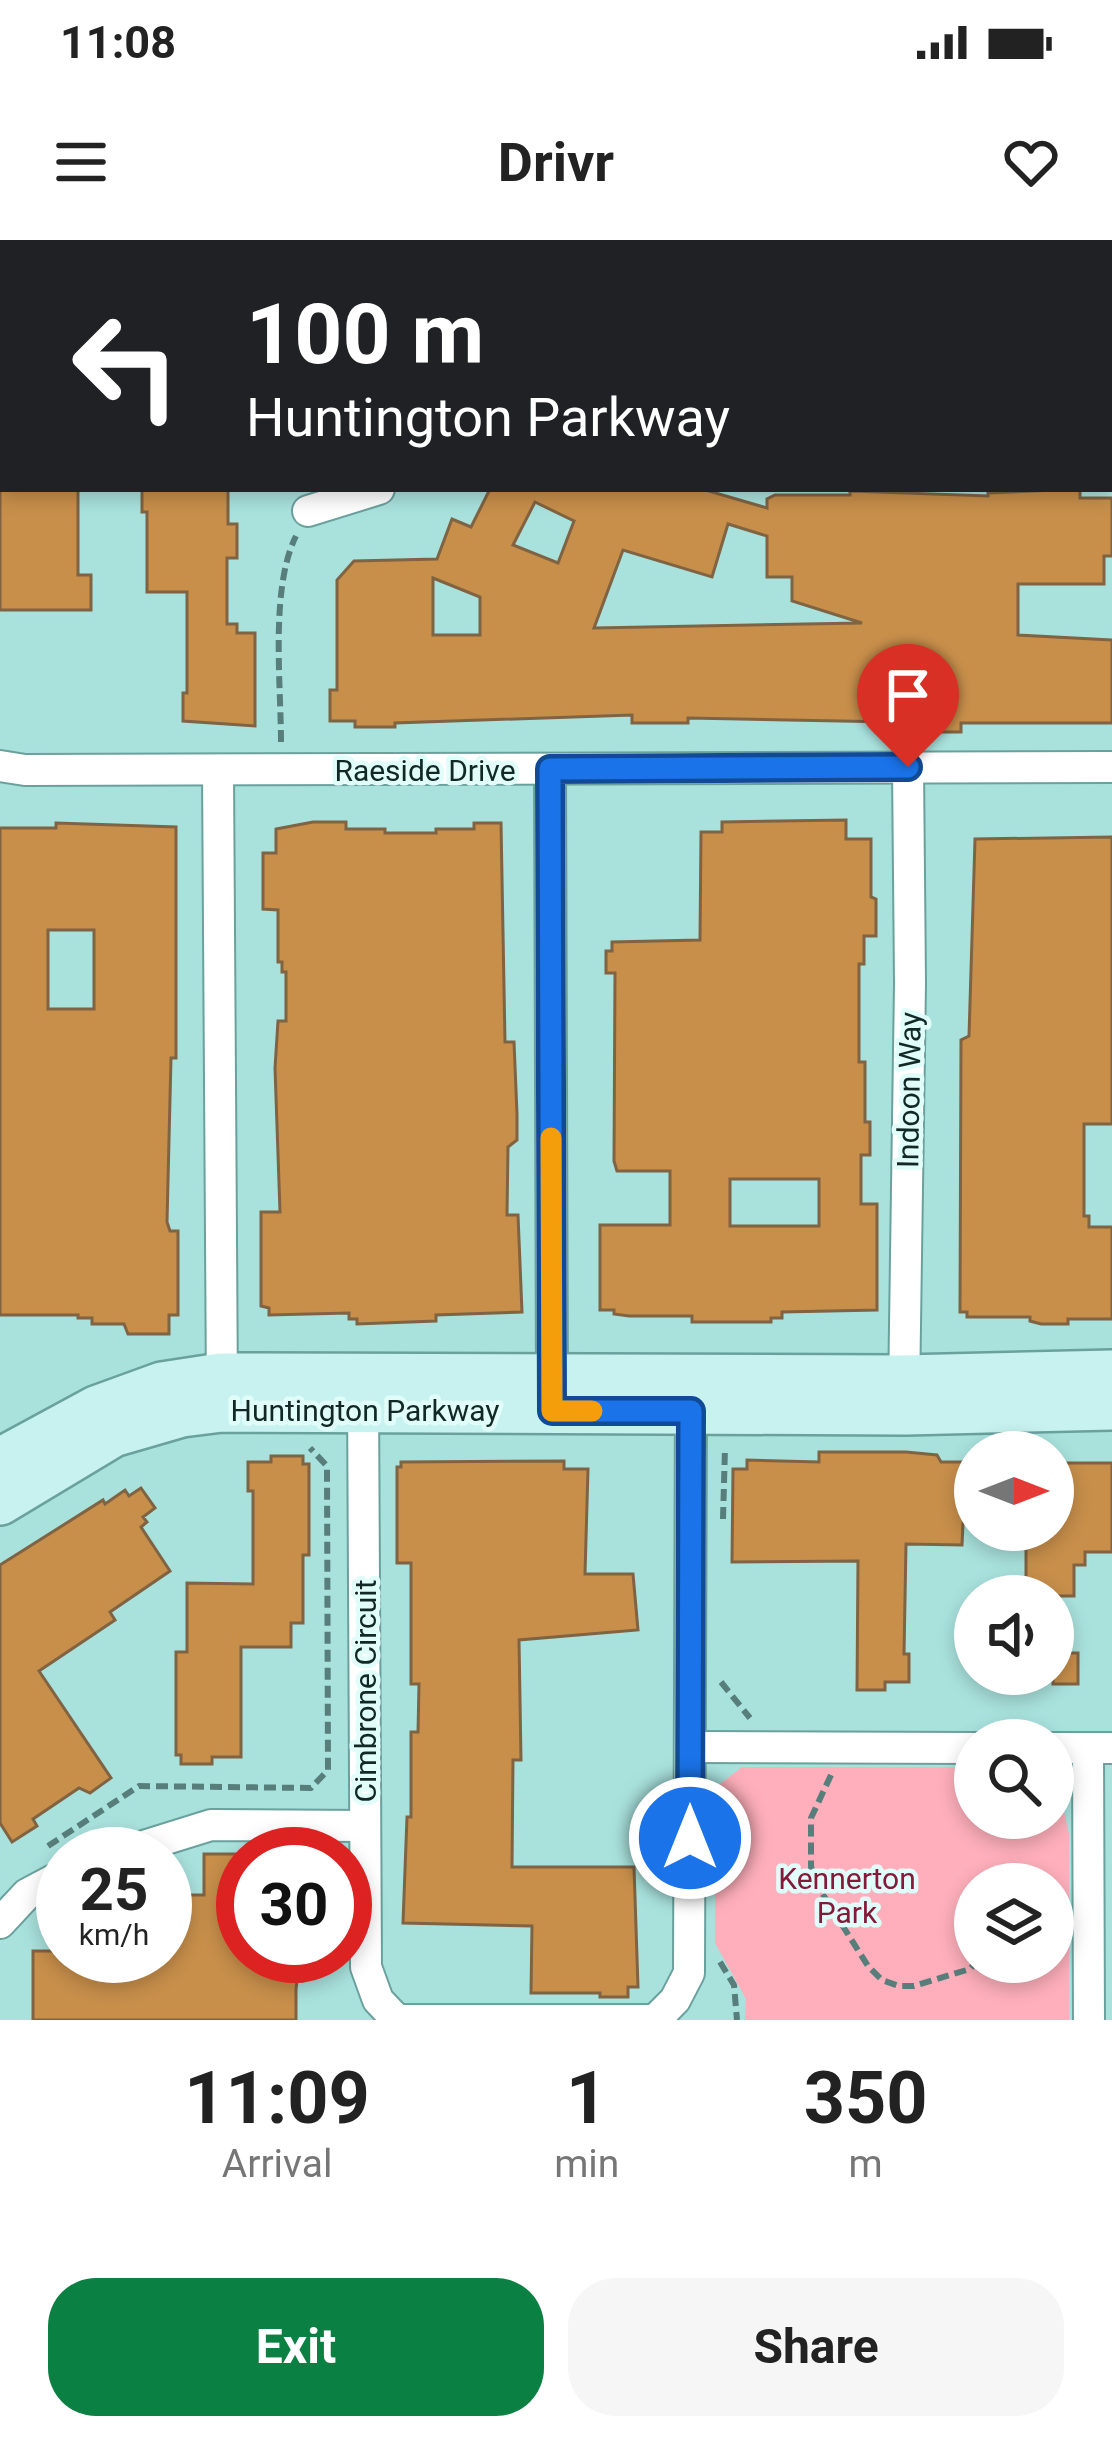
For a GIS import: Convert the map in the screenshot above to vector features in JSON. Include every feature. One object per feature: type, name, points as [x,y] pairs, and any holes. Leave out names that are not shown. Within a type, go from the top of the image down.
[{"type":"street","points":[[308,511],[369,492]]},
{"type":"street","name":"Indoon Way","points":[[904,1395],[908,767]]},
{"type":"street","name":"Raeside Drive","points":[[8,772],[1112,767]]},
{"type":"street","points":[[550,769],[552,1394]]},
{"type":"street","points":[[218,771],[222,1393]]},
{"type":"street","name":"Huntington Parkway","points":[[0,1460],[97,1409],[162,1385],[222,1393],[552,1394],[702,1409],[904,1395],[1112,1373]]},
{"type":"street","name":"Huntington Parkway","points":[[0,1502],[113,1435],[182,1414],[222,1393]]},
{"type":"street","name":"Cimbrone Circuit","points":[[363,1393],[366,1967],[378,2000],[397,2020],[655,2020],[674,2000],[689,1973],[690,1748],[702,1409]]},
{"type":"street","name":"Huntington Parkway","points":[[904,1395],[1112,1407]]},
{"type":"street","points":[[690,1748],[954,1748]]},
{"type":"street","points":[[1089,2020],[1100,1748]]},
{"type":"street","points":[[192,1831],[212,1825],[365,1826]]},
{"type":"street","points":[[0,1923],[36,1889]]},
{"type":"path","points":[[281,770],[284,586],[288,551],[308,511]]},
{"type":"path","points":[[702,1409],[723,1527]]},
{"type":"path","points":[[78,1827],[139,1786],[310,1788],[328,1769],[328,1466],[298,1435]]},
{"type":"path","points":[[721,1662],[721,1684],[754,1721],[752,1748]]},
{"type":"path","points":[[833,1767],[812,1818],[812,1867],[822,1893],[882,1980],[914,1985],[954,1974]]},
{"type":"path","points":[[715,1956],[734,1985],[737,2020]]},
{"type":"green space","name":"Kennerton Park","points":[[742,1767],[954,1767],[954,1839],[1069,1839],[1069,1863],[954,1863],[954,1983],[1069,1983],[1069,2020],[745,2020],[746,1999],[715,1943],[715,1788]]},
{"type":"building","points":[[0,492],[78,492],[78,575],[91,575],[91,610],[0,610]]},
{"type":"building","points":[[142,492],[228,492],[228,524],[237,524],[237,558],[227,558],[227,624],[237,624],[237,633],[255,633],[255,726],[183,721],[187,592],[147,592],[147,512],[142,512]]},
{"type":"building","points":[[488,492],[712,492],[767,508],[767,499],[775,495],[850,492],[988,496],[1080,492],[1080,498],[1112,498],[1112,556],[1104,556],[1104,584],[1018,584],[1018,635],[1112,640],[1112,723],[961,723],[961,732],[932,732],[932,728],[892,728],[892,722],[688,718],[688,723],[632,723],[632,715],[395,723],[395,727],[355,727],[355,721],[330,721],[330,690],[337,690],[337,580],[354,561],[437,559],[452,519],[471,527]],"holes":[[[535,502],[574,521],[558,563],[513,545]],[[728,524],[767,536],[767,577],[792,577],[792,601],[862,623],[594,628],[623,550],[712,577]],[[433,578],[480,597],[480,635],[433,635]]]},
{"type":"building","points":[[846,820],[846,839],[871,839],[876,936],[864,936],[864,964],[859,964],[859,1062],[865,1062],[865,1122],[870,1122],[870,1155],[861,1155],[861,1204],[877,1204],[877,1310],[782,1312],[782,1318],[771,1318],[771,1322],[692,1322],[692,1316],[629,1316],[600,1310],[600,1225],[670,1225],[670,1171],[617,1171],[614,1161],[615,973],[606,973],[606,951],[612,951],[612,942],[700,940],[701,832],[722,832],[722,822]],"holes":[[[730,1179],[819,1179],[819,1226],[730,1226]]]},
{"type":"building","points":[[346,822],[346,829],[385,829],[385,833],[436,833],[436,829],[474,829],[474,823],[501,823],[505,1042],[514,1042],[517,1114],[517,1140],[508,1147],[507,1215],[518,1215],[522,1312],[357,1324],[349,1313],[269,1315],[269,1308],[261,1306],[261,1212],[280,1212],[275,1068],[278,1021],[286,1021],[286,972],[278,962],[278,910],[263,909],[263,853],[276,853],[276,829]]},
{"type":"building","points":[[56,823],[176,827],[176,1058],[171,1058],[167,1222],[170,1231],[178,1231],[178,1315],[169,1315],[169,1334],[128,1334],[124,1324],[92,1324],[92,1318],[78,1315],[0,1315],[0,828],[56,828]],"holes":[[[48,930],[94,930],[94,1009],[48,1009]]]},
{"type":"building","points":[[1112,837],[1112,1124],[1084,1124],[1084,1216],[1089,1216],[1089,1227],[1112,1227],[1112,1319],[1041,1324],[1030,1317],[967,1317],[967,1312],[960,1312],[961,1040],[969,1036],[975,839]]},
{"type":"building","points":[[819,1452],[906,1452],[954,1462],[954,1545],[906,1544],[904,1654],[909,1654],[909,1682],[885,1682],[885,1690],[857,1690],[858,1561],[732,1562],[733,1469],[747,1469],[747,1460],[819,1462]]},
{"type":"building","points":[[271,1456],[303,1456],[303,1464],[309,1464],[303,1623],[291,1623],[291,1647],[241,1647],[241,1757],[181,1764],[181,1755],[176,1755],[176,1652],[187,1652],[187,1583],[253,1584],[253,1491],[248,1491],[248,1462],[271,1462]]},
{"type":"building","points":[[564,1461],[564,1469],[588,1469],[585,1574],[633,1574],[638,1630],[519,1640],[521,1760],[513,1760],[512,1867],[634,1867],[638,1987],[628,1987],[628,1997],[531,1993],[532,1926],[403,1923],[411,1732],[418,1732],[419,1684],[411,1684],[411,1563],[397,1563],[397,1467],[401,1462]]},
{"type":"building","points":[[1074,1463],[1112,1463],[1112,1552],[1085,1552],[1085,1565],[1074,1565],[1074,1575],[1026,1575],[1026,1551],[1074,1551]]},
{"type":"building","points":[[141,1488],[155,1508],[143,1517],[147,1522],[141,1527],[170,1571],[110,1612],[115,1620],[39,1671],[111,1778],[90,1793],[79,1788],[33,1819],[37,1826],[12,1842],[0,1823],[0,1565],[103,1500],[105,1504],[125,1490],[129,1496]]},
{"type":"building","points":[[1074,1653],[1078,1653],[1078,1684],[1074,1684]]},
{"type":"building","points":[[204,1854],[216,1854],[216,1983],[297,1983],[296,2020],[33,2020],[33,1951],[36,1983],[192,1983],[192,1895],[204,1895]]},
{"type":"slow traffic","points":[[551,1138],[552,1411],[592,1411]]},
{"type":"route","points":[[690,1838],[691,1411],[552,1411],[550,769],[908,767]]}]
